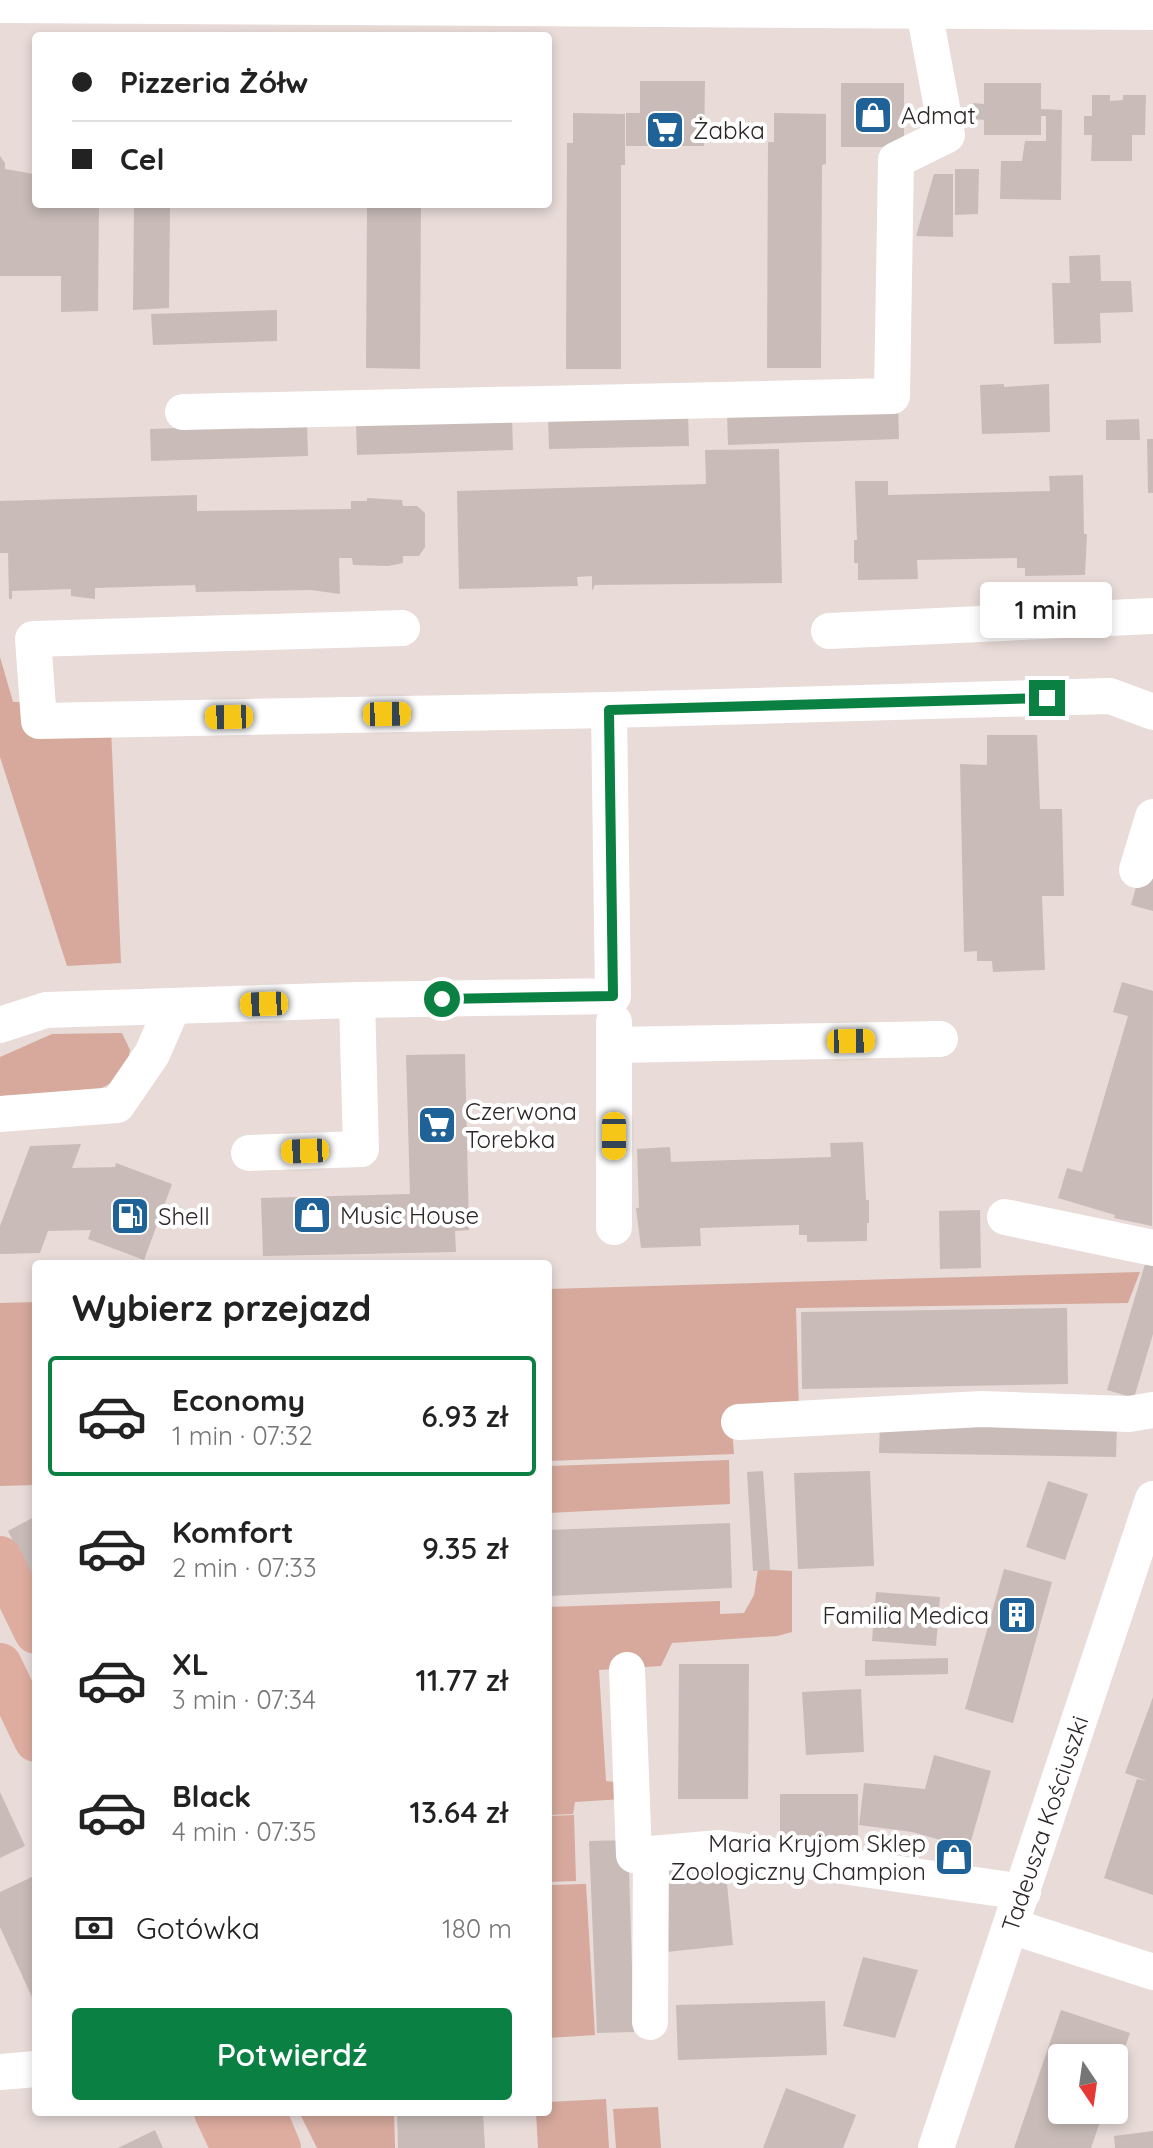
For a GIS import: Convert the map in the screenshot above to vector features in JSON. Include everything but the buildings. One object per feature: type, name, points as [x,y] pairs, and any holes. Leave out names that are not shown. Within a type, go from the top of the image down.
[{"type":"main road","points":[[0,1558],[32,1624]]},
{"type":"main road","points":[[0,1665],[32,1732]]},
{"type":"main road","points":[[218,2116],[233,2148]]},
{"type":"main road","points":[[266,2116],[279,2148]]},
{"type":"street","points":[[0,5],[77,2],[524,4],[1153,12]]},
{"type":"street","points":[[183,412],[892,396],[896,160],[947,135],[924,10]]},
{"type":"street","points":[[829,631],[1153,616]]},
{"type":"street","points":[[402,628],[33,639],[39,721],[1110,696],[1153,712]]},
{"type":"street","points":[[609,710],[614,1227]]},
{"type":"street","points":[[1137,870],[1153,817]]},
{"type":"street","points":[[1,1022],[46,1010],[613,996]]},
{"type":"street","points":[[249,1153],[361,1149],[357,1000]]},
{"type":"street","points":[[0,1114],[117,1105],[152,1054],[172,1008]]},
{"type":"street","points":[[614,1045],[940,1039]]},
{"type":"street","points":[[1005,1217],[1153,1248]]},
{"type":"street","points":[[739,1422],[982,1409],[1129,1414],[1153,1410]]},
{"type":"street","name":"Tadeusza Kościuszki","points":[[936,2148],[1153,1499]]},
{"type":"street","points":[[627,1670],[634,1855],[719,1848],[1023,1892]]},
{"type":"street","points":[[650,2022],[651,1854]]},
{"type":"street","points":[[1011,1926],[1153,1972]]},
{"type":"street","points":[[0,2072],[32,2069]]},
{"type":"shaded area","points":[[0,657],[13,702],[110,704],[121,963],[67,966],[0,757]]},
{"type":"shaded area","points":[[122,1033],[130,1050],[127,1066],[111,1083],[96,1091],[0,1096],[0,1057],[52,1034]]},
{"type":"shaded area","points":[[1140,1272],[1128,1303],[796,1308],[799,1413],[731,1416],[734,1454],[552,1461],[552,1289]]},
{"type":"shaded area","points":[[32,1302],[32,1485],[0,1486],[0,1303]]},
{"type":"shaded area","points":[[729,1460],[730,1504],[552,1513],[552,1466]]},
{"type":"shaded area","points":[[758,1569],[792,1571],[792,1632],[777,1636],[672,1643],[661,1666],[599,1670],[606,1781],[622,1783],[623,1799],[575,1802],[573,1814],[552,1815],[552,1607],[720,1601],[720,1614],[744,1613],[754,1595]]},
{"type":"shaded area","points":[[574,1815],[576,1881],[552,1882],[552,1816]]},
{"type":"shaded area","points":[[586,1884],[595,2035],[552,2038],[552,1885]]},
{"type":"shaded area","points":[[606,2099],[609,2148],[538,2148],[536,2116],[552,2116],[552,2102]]},
{"type":"shaded area","points":[[658,2107],[661,2148],[616,2148],[613,2109]]},
{"type":"shaded area","points":[[301,2116],[394,2116],[395,2148],[317,2148]]},
{"type":"place","name":"Admat","points":[[873,115]]},
{"type":"place","name":"Żabka","points":[[665,130]]},
{"type":"place","name":"Czerwona Torebka","points":[[437,1125]]},
{"type":"place","name":"Music House","points":[[312,1215]]},
{"type":"place","name":"Shell","points":[[130,1216]]},
{"type":"place","name":"Familia Medica","points":[[1017,1615]]},
{"type":"place","name":"Maria Kryjom Sklep Zoologiczny Champion","points":[[954,1857]]},
{"type":"route","points":[[442,999],[613,996],[609,710],[1047,698]]}]
